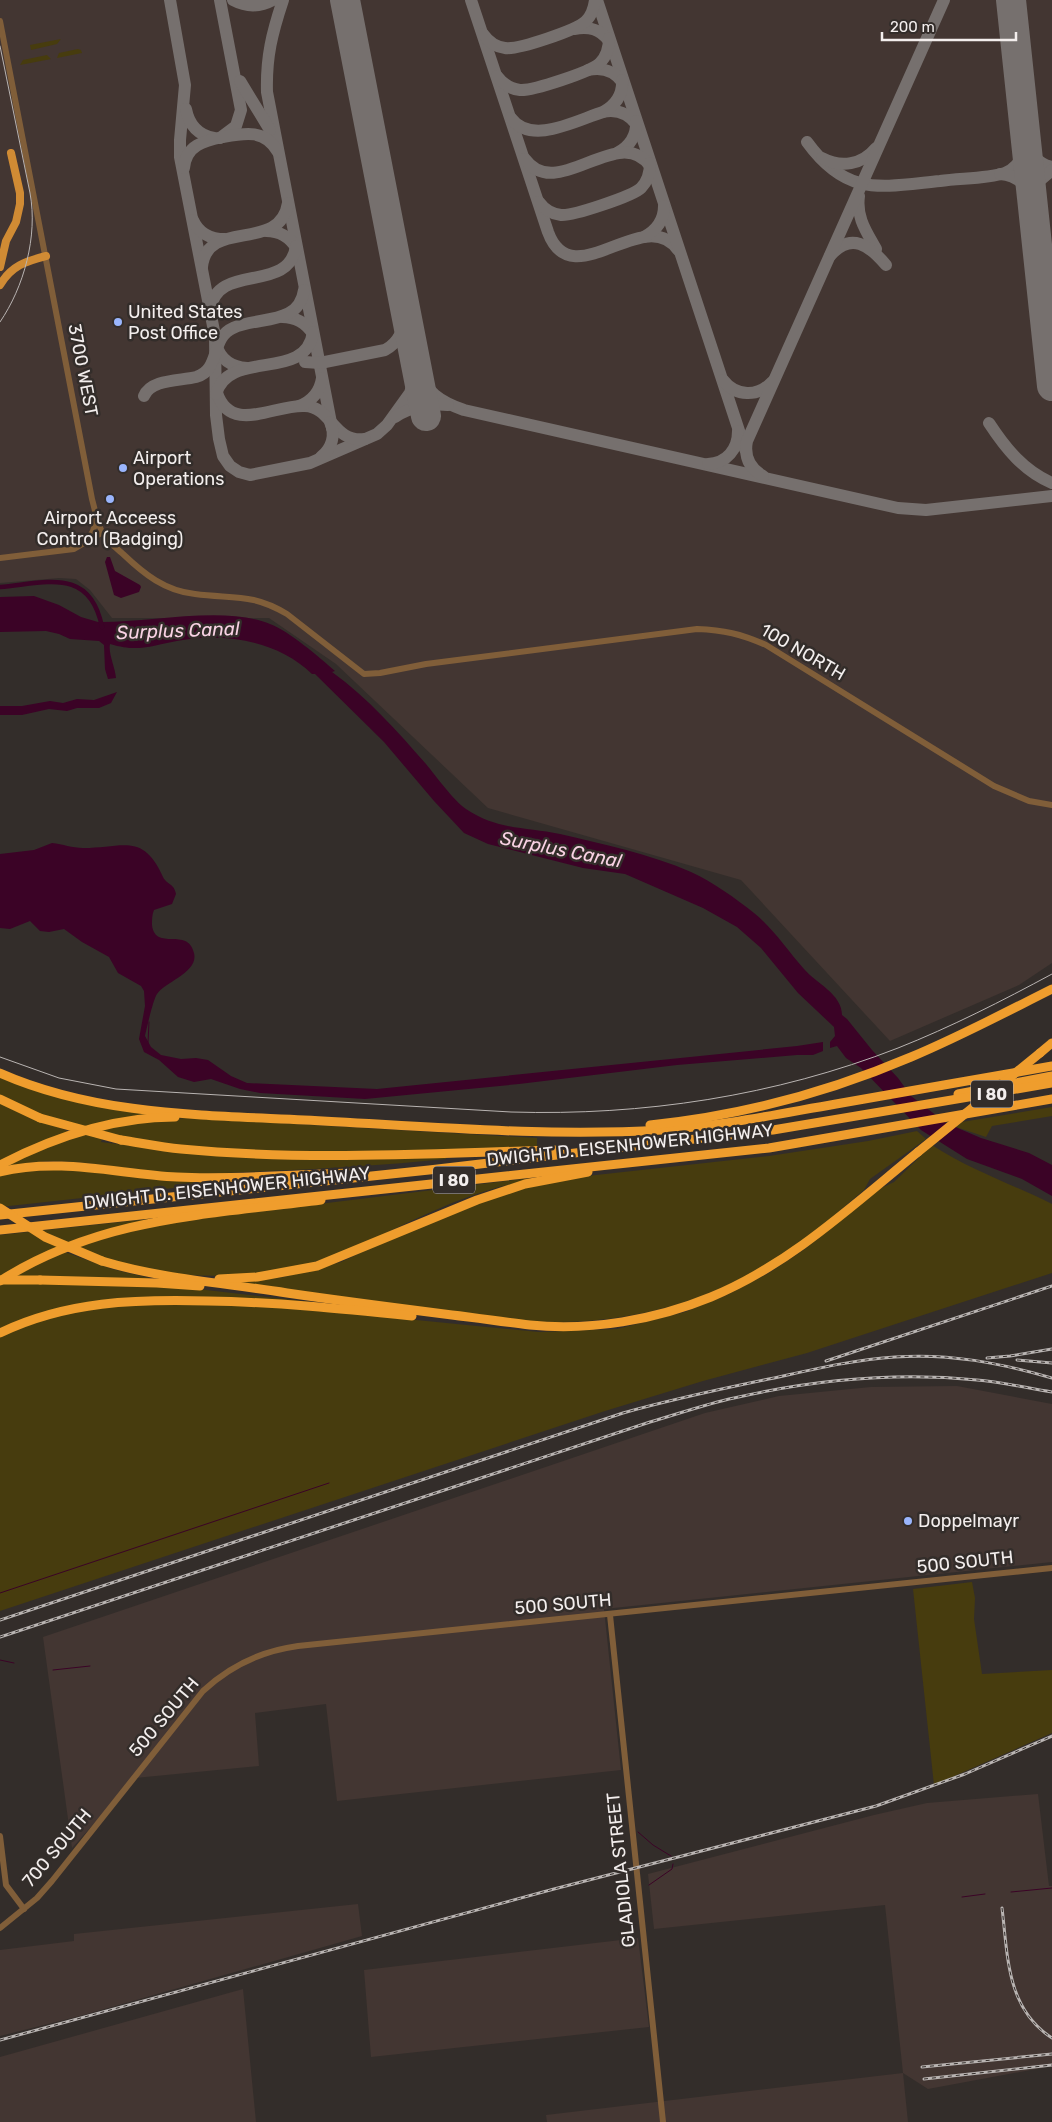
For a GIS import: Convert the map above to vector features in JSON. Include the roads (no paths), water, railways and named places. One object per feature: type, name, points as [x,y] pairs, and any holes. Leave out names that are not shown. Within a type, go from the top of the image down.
[{"type":"highway","points":[[543,1132],[594,1130],[717,1116],[795,1098],[896,1063],[1052,989]]},
{"type":"highway","points":[[0,1208],[45,1237],[65,1247],[102,1261],[143,1272],[314,1297],[532,1325],[572,1326],[607,1324],[655,1315],[694,1303],[740,1284],[776,1264],[1052,1043]]},
{"type":"highway","points":[[0,1074],[25,1084],[102,1104],[225,1116],[543,1132],[662,1130],[730,1122],[1052,1066]]},
{"type":"highway","points":[[932,1104],[963,1093],[1052,1076]]},
{"type":"highway","name":"DWIGHT D. EISENHOWER HIGHWAY","points":[[0,1215],[429,1170],[773,1130],[1052,1084]]},
{"type":"highway","points":[[0,1099],[40,1118],[121,1140],[180,1149],[330,1155],[613,1149]]},
{"type":"highway","name":"DWIGHT D. EISENHOWER HIGHWAY","points":[[0,1230],[770,1148],[1052,1099]]},
{"type":"highway","points":[[0,1165],[68,1134],[121,1122],[168,1117],[225,1116]]},
{"type":"highway","points":[[199,1280],[257,1278],[317,1266],[477,1200],[525,1184],[653,1160]]},
{"type":"highway","points":[[0,1172],[25,1166],[58,1165],[177,1177],[429,1170]]},
{"type":"highway","points":[[0,1281],[64,1247],[129,1226],[378,1193],[409,1185]]},
{"type":"highway","points":[[0,1281],[40,1280],[156,1283],[314,1297]]},
{"type":"highway","points":[[0,1333],[33,1319],[70,1309],[108,1302],[154,1300],[293,1304],[553,1330],[572,1326]]},
{"type":"main road","points":[[0,267],[6,240],[16,222],[20,204],[20,193],[11,153]]},
{"type":"main road","points":[[0,285],[5,277],[22,262],[46,256]]},
{"type":"street","name":"3700 WEST","points":[[0,21],[92,499],[103,532],[111,544],[141,572],[168,588],[193,594],[253,598],[274,606],[364,674]]},
{"type":"street","points":[[85,544],[93,531],[97,516]]},
{"type":"street","points":[[0,558],[68,550],[85,544],[103,532]]},
{"type":"street","name":"100 NORTH","points":[[364,674],[380,674],[426,664],[697,629],[722,630],[743,635],[766,645],[994,786],[1029,801],[1052,805]]},
{"type":"street","name":"500 SOUTH","points":[[131,1781],[203,1691],[231,1669],[260,1654],[298,1646],[1052,1568]]},
{"type":"street","name":"GLADIOLA STREET","points":[[610,1615],[663,2122]]},
{"type":"street","name":"700 SOUTH","points":[[0,1928],[24,1909],[52,1881],[131,1781]]},
{"type":"street","points":[[0,1836],[6,1885],[24,1909]]},
{"type":"water","points":[[107,557],[110,557],[115,571],[140,585],[139,592],[121,598],[114,595],[105,562]]},
{"type":"water","name":"Surplus Canal","points":[[34,596],[59,605],[81,617],[98,622],[209,615],[252,618],[278,627],[295,638],[335,671],[332,672],[370,704],[466,809],[489,821],[500,824],[560,834],[659,860],[691,872],[747,907],[774,933],[804,969],[828,989],[838,1001],[842,1015],[898,1078],[911,1096],[946,1123],[981,1138],[1029,1153],[1052,1165],[1052,1196],[1022,1179],[967,1159],[921,1130],[861,1068],[846,1058],[837,1046],[830,1048],[830,1042],[835,1036],[834,1027],[798,993],[761,948],[737,927],[703,908],[625,874],[583,868],[488,844],[464,833],[384,742],[315,674],[312,674],[297,662],[280,652],[262,645],[244,640],[224,638],[186,640],[139,648],[126,648],[110,644],[116,678],[108,679],[105,669],[104,645],[99,641],[70,639],[46,631],[0,632],[0,597]]},
{"type":"water","points":[[117,692],[111,703],[99,708],[77,708],[67,711],[49,709],[22,715],[0,715],[0,706],[22,706],[50,701],[63,703],[77,699],[94,700]]},
{"type":"water","points":[[52,843],[83,848],[121,845],[139,848],[148,853],[165,880],[174,888],[176,894],[172,904],[154,910],[152,925],[154,933],[165,939],[179,939],[191,945],[194,960],[187,971],[161,990],[155,997],[145,1036],[151,1047],[161,1055],[181,1059],[196,1058],[208,1060],[231,1076],[247,1083],[377,1089],[823,1042],[823,1051],[813,1055],[677,1065],[519,1084],[365,1099],[260,1093],[240,1089],[211,1079],[194,1082],[178,1077],[159,1060],[144,1052],[139,1039],[145,1006],[144,991],[141,986],[118,973],[109,957],[82,942],[64,929],[49,932],[40,931],[30,921],[10,929],[0,928],[0,854],[34,850]]},
{"type":"waterway","points":[[0,587],[50,582],[64,583],[77,587],[88,595],[96,608],[102,627]]},
{"type":"waterway","points":[[148,1043],[149,1022]]},
{"type":"waterway","points":[[0,1593],[329,1483]]},
{"type":"waterway","points":[[0,1660],[14,1663]]},
{"type":"waterway","points":[[53,1670],[90,1666]]},
{"type":"waterway","points":[[638,1832],[653,1845],[671,1856]]},
{"type":"waterway","points":[[649,1885],[672,1869],[673,1864]]},
{"type":"waterway","points":[[1011,1892],[1052,1888]]},
{"type":"waterway","points":[[962,1897],[985,1894]]},
{"type":"tram line","points":[[0,46],[32,209],[32,226],[27,260],[16,293],[0,322]]},
{"type":"tram line","points":[[0,1057],[59,1078],[116,1089],[511,1112],[610,1110],[708,1100],[804,1079],[851,1065],[937,1031],[995,1004],[1052,974]]},
{"type":"railway","points":[[826,1361],[1052,1286]]},
{"type":"railway","points":[[987,1358],[1052,1349]]},
{"type":"railway","points":[[0,1620],[623,1413],[693,1395],[829,1366],[915,1356],[974,1360],[1052,1378]]},
{"type":"railway","points":[[1017,1360],[1052,1363]]},
{"type":"railway","points":[[0,1637],[650,1422],[724,1400],[794,1386],[885,1377],[977,1380],[1052,1392]]},
{"type":"railway","points":[[0,2040],[554,1889],[876,1806],[965,1774],[1052,1736]]},
{"type":"railway","points":[[1002,1908],[1008,1962],[1018,1996],[1026,2012],[1037,2026],[1052,2038]]},
{"type":"railway","points":[[922,2067],[1052,2054]]},
{"type":"railway","points":[[924,2079],[1052,2065]]},
{"type":"place","name":"United States Post Office","points":[[118,322]]},
{"type":"place","name":"Airport Operations","points":[[123,468]]},
{"type":"place","name":"Airport Acceess Control (Badging)","points":[[110,499]]},
{"type":"place","name":"Doppelmayr","points":[[908,1521]]}]
